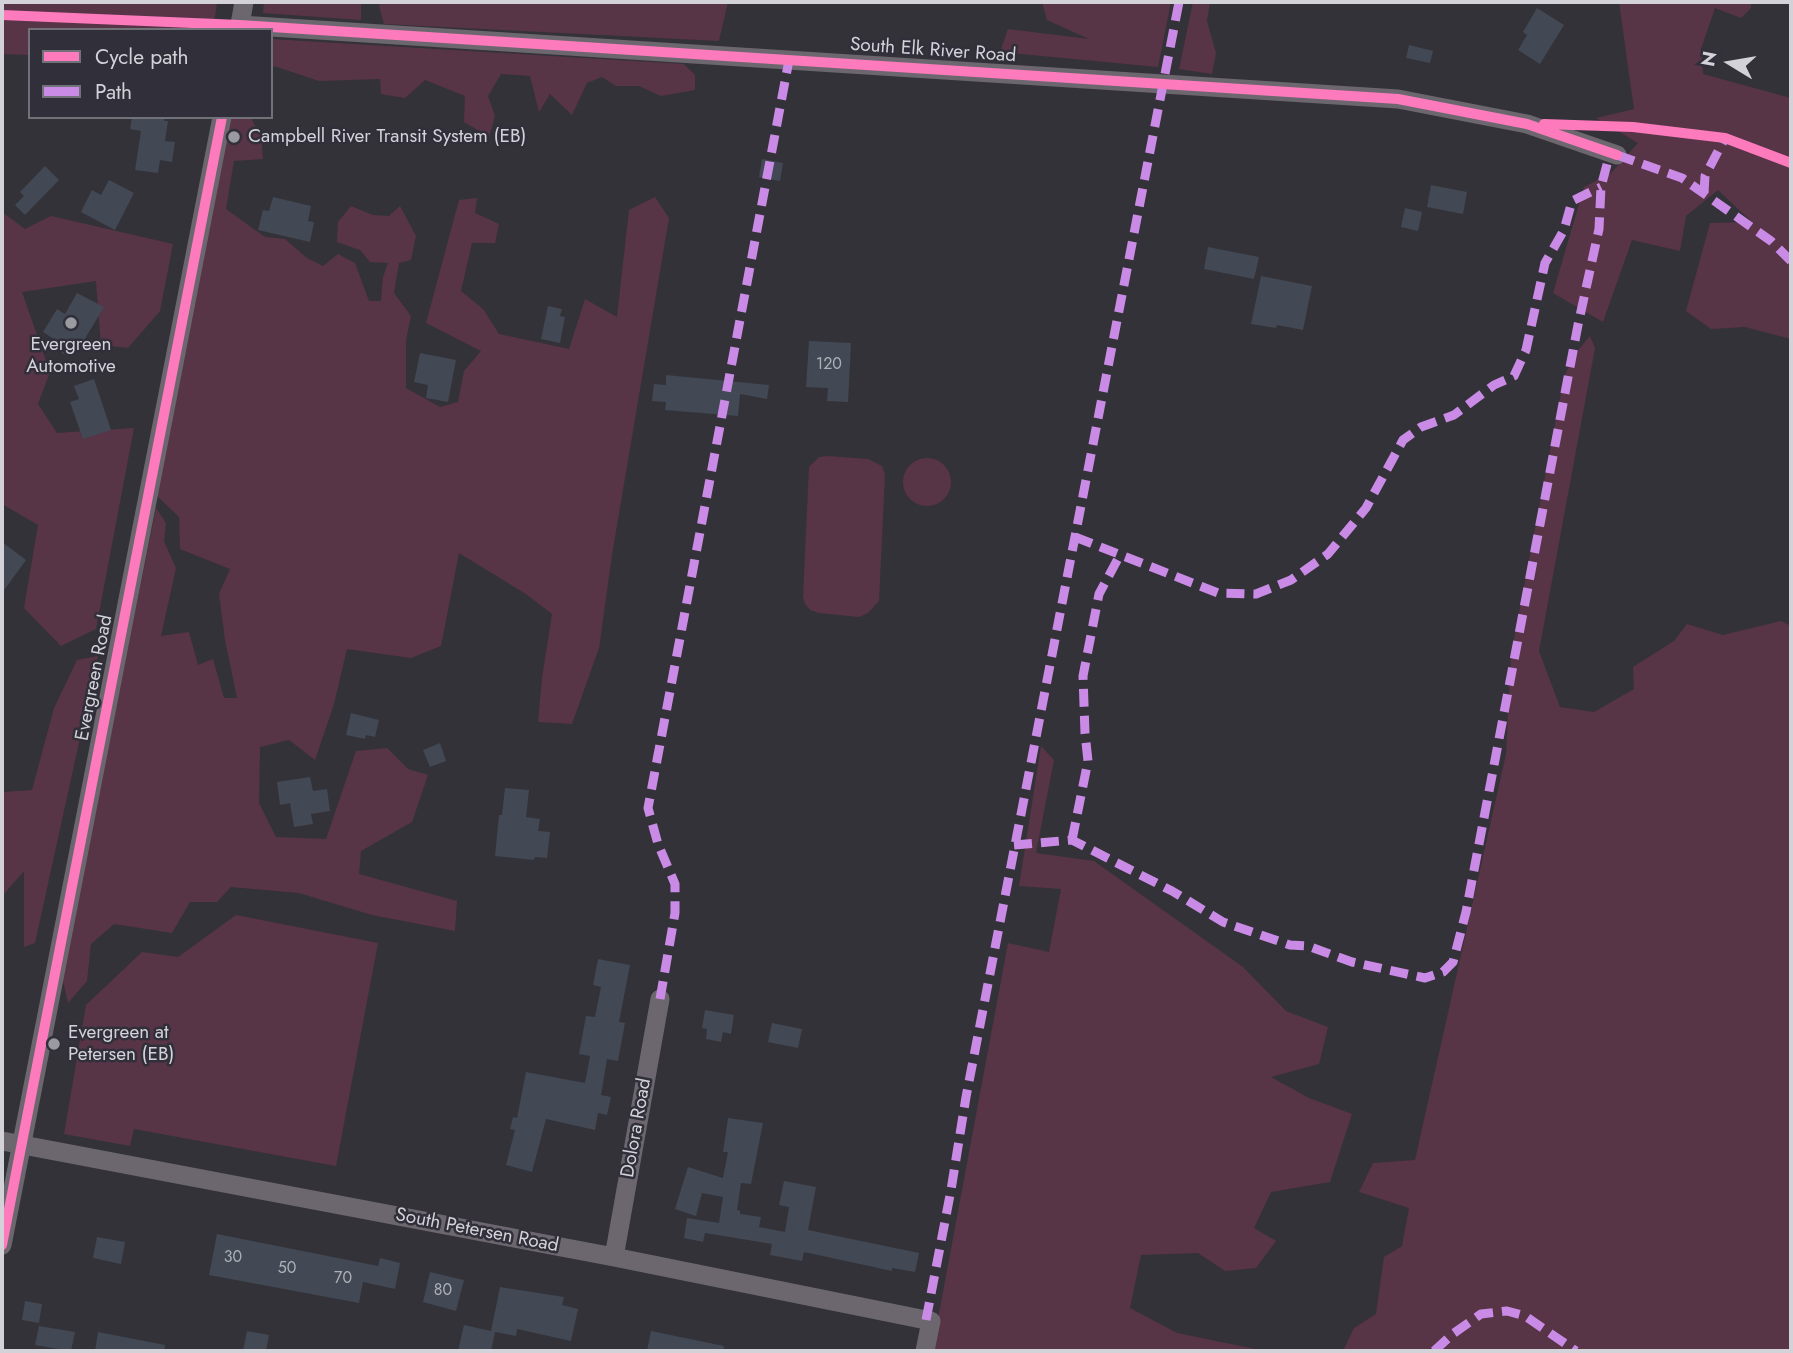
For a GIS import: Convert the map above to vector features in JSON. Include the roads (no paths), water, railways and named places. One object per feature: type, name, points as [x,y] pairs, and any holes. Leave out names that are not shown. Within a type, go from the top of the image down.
[{"type":"street","points":[[239,27],[244,2]]},
{"type":"street","name":"South Elk River Road","points":[[273,29],[1398,99],[1527,124],[1617,155]]},
{"type":"street","name":"Evergreen Road","points":[[2,1245],[222,119]]},
{"type":"street","name":"Dolora Road","points":[[614,1257],[660,999]]},
{"type":"street","name":"South Petersen Road","points":[[2,1141],[614,1257],[931,1321],[925,1351]]},
{"type":"place","name":"Campbell River Transit System (EB)","points":[[234,137]]},
{"type":"place","name":"Evergreen Automotive","points":[[71,323]]},
{"type":"place","name":"Evergreen at Petersen (EB)","points":[[54,1044]]}]
